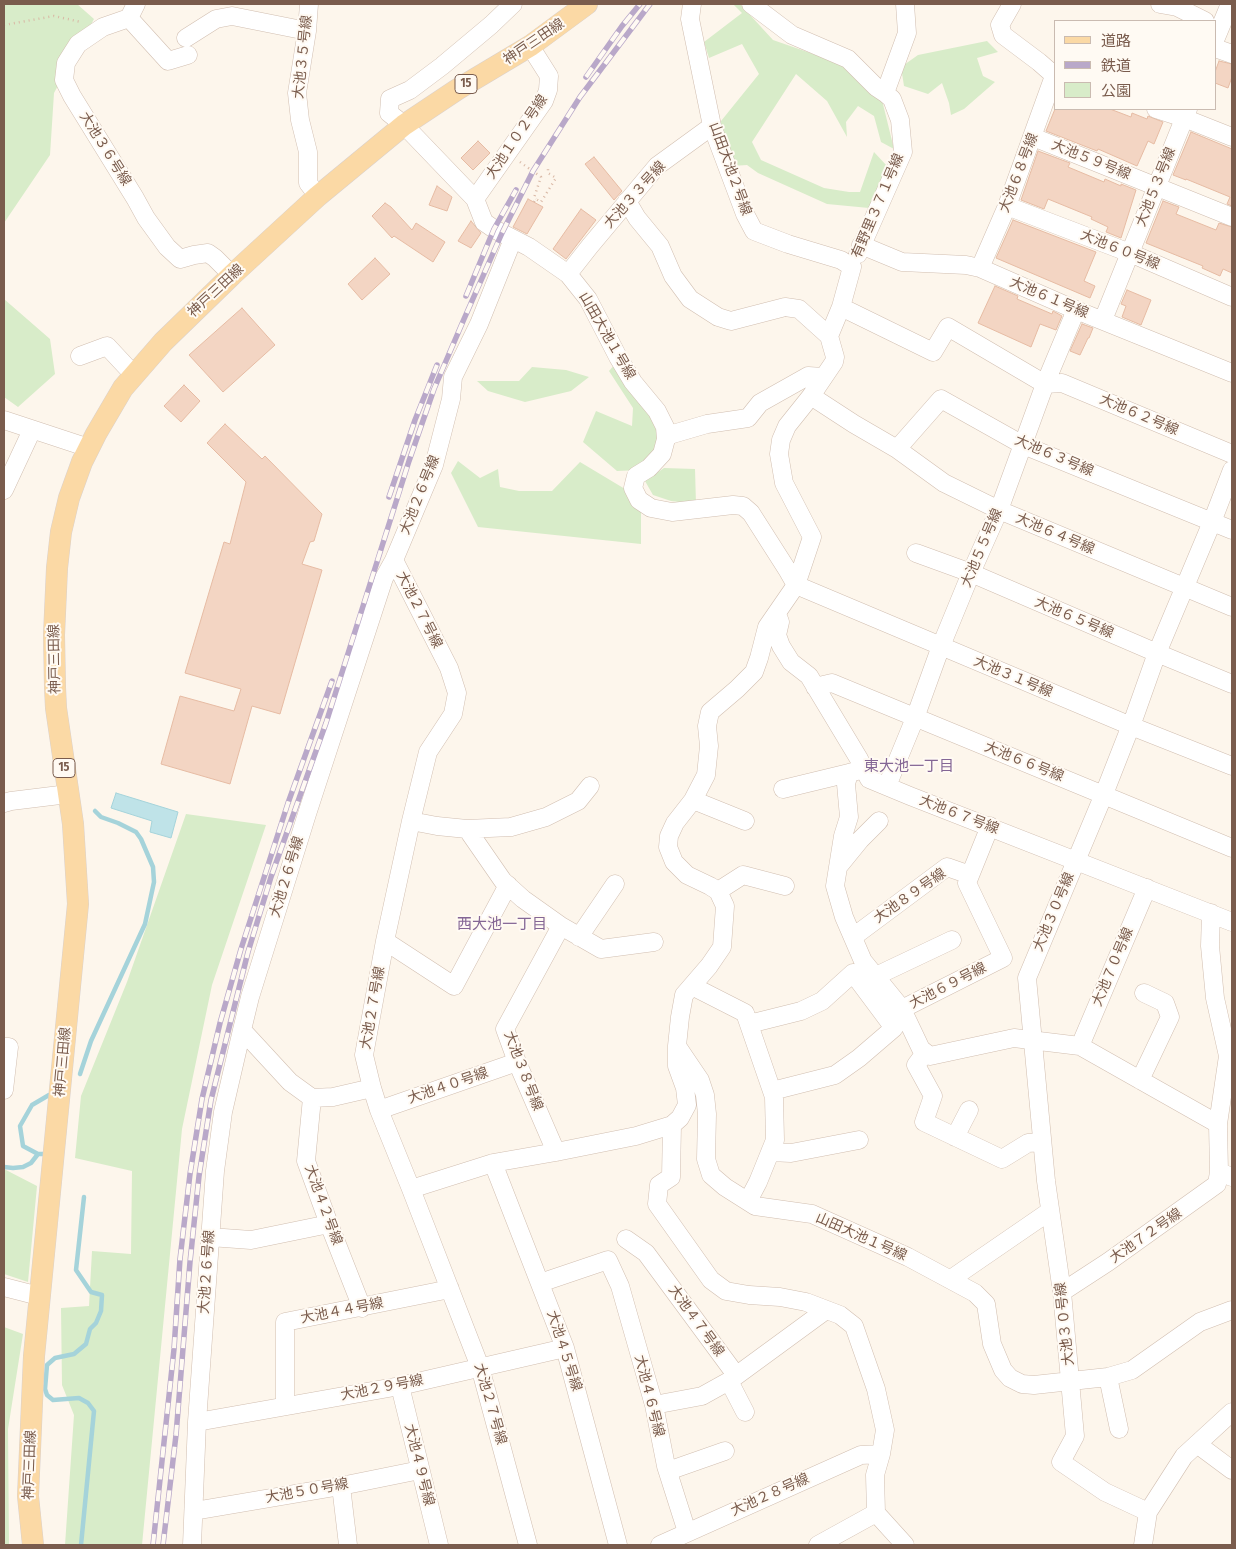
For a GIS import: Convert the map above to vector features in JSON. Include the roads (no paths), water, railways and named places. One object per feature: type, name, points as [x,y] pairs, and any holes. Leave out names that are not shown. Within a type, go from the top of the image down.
[{"type":"main road","name":"神戸三田線","points":[[33,1545],[28,1496],[28,1473],[34,1356],[39,1296],[46,1250],[78,904],[73,824],[56,708],[55,687],[55,604],[61,532],[69,498],[89,448],[109,410],[134,375],[176,329],[318,196],[404,125],[458,89],[530,46],[587,4]]},
{"type":"street","name":"大池３５号線","points":[[308,4],[307,31],[297,93],[300,120],[308,152],[308,183],[318,196]]},
{"type":"street","name":"山田大池１号線","points":[[514,4],[442,66],[410,90],[390,99],[390,113],[404,125],[475,199],[484,222],[494,230],[529,247],[568,274],[588,299],[633,382],[657,411],[666,436]]},
{"type":"street","name":"山田大池２号線","points":[[692,4],[690,19],[712,126],[745,214],[754,231],[788,244],[841,260],[852,267]]},
{"type":"street","name":"有野里３７１号線","points":[[751,4],[792,35],[848,59],[876,87],[892,99],[900,120],[904,152],[852,267]]},
{"type":"street","points":[[885,93],[907,33],[905,4]]},
{"type":"street","points":[[1012,4],[1000,25],[1004,35],[1054,76]]},
{"type":"street","points":[[1160,4],[1177,7],[1197,20]]},
{"type":"street","points":[[1216,25],[1230,4]]},
{"type":"street","points":[[132,11],[168,61],[216,19],[232,16],[307,31]]},
{"type":"street","name":"大池３６号線","points":[[132,11],[78,44],[66,63],[64,80],[72,96],[136,198],[146,218],[167,247],[180,259],[208,253],[232,276]]},
{"type":"street","name":"大池１０２号線","points":[[475,199],[544,101],[548,90],[549,76],[530,46]]},
{"type":"street","points":[[1216,48],[1232,54]]},
{"type":"street","name":"大池６８号線","points":[[980,268],[1007,206],[1054,76]]},
{"type":"street","points":[[1164,110],[1186,113],[1232,137]]},
{"type":"street","name":"大池５３号線","points":[[1103,320],[1186,113]]},
{"type":"street","name":"大池３３号線","points":[[568,274],[657,166],[712,126]]},
{"type":"street","name":"大池５９号線","points":[[1032,137],[1232,216]]},
{"type":"street","points":[[411,1189],[493,1163],[636,1136],[672,1125],[680,1118],[687,1105],[685,1088],[677,1066],[677,1046],[684,995],[709,966],[722,947],[725,906],[718,891],[687,875],[674,862],[668,847],[669,836],[675,822],[693,800],[706,775],[709,746],[707,726],[710,712],[737,690],[754,672],[760,658],[767,626],[796,585],[812,537],[784,483],[778,454],[787,426],[811,396],[834,362],[835,357],[829,336],[799,309],[784,306],[731,320],[718,317],[690,300],[673,276],[660,246],[627,201]]},
{"type":"street","name":"大池６０号線","points":[[1007,206],[1130,253],[1232,297]]},
{"type":"street","name":"大池２６号線","points":[[192,1545],[197,1422],[215,1172],[223,1112],[252,988],[384,578],[394,560],[434,465],[451,399],[453,377],[479,324],[513,240]]},
{"type":"street","name":"大池６１号線","points":[[861,245],[902,262],[966,265],[980,268],[1076,310],[1232,373]]},
{"type":"street","points":[[829,336],[841,306],[852,267]]},
{"type":"street","points":[[841,306],[933,352],[948,328],[1045,384]]},
{"type":"street","name":"大池５５号線","points":[[887,786],[915,718],[941,646],[999,510],[1045,384],[1076,310]]},
{"type":"street","points":[[80,356],[107,346],[134,375]]},
{"type":"street","points":[[796,585],[751,513],[743,506],[733,505],[672,512],[651,508],[639,500],[633,488],[636,476],[649,468],[662,454],[666,436],[707,424],[748,418],[760,403],[808,376],[823,377]]},
{"type":"street","name":"大池６２号線","points":[[1045,384],[1062,383],[1232,454]]},
{"type":"street","name":"大池６４号線","points":[[811,396],[897,449],[944,483],[999,510],[1232,608]]},
{"type":"street","name":"大池６３号線","points":[[897,449],[941,399],[1023,445],[1232,530]]},
{"type":"street","points":[[4,420],[89,448]]},
{"type":"street","points":[[4,490],[32,430]]},
{"type":"street","name":"大池３０号線","points":[[1148,1512],[1104,1492],[1061,1462],[1075,1436],[1062,1292],[1042,1142],[1027,978],[1104,794],[1157,653],[1232,470]]},
{"type":"street","name":"大池６５号線","points":[[916,553],[971,573],[1232,684]]},
{"type":"street","name":"大池２７号線","points":[[394,560],[448,668],[456,693],[453,714],[428,752],[385,940],[364,1055],[379,1110],[480,1367],[528,1545]]},
{"type":"street","name":"大池３１号線","points":[[796,585],[1131,726],[1232,766]]},
{"type":"street","name":"大池６７号線","points":[[776,612],[780,622],[777,635],[781,646],[791,662],[809,676],[856,771],[869,779],[910,796],[1232,922]]},
{"type":"street","name":"大池６６号線","points":[[815,686],[832,683],[1232,848]]},
{"type":"street","points":[[784,789],[856,771]]},
{"type":"street","points":[[856,771],[846,784],[849,818],[843,836],[835,886],[844,917],[863,961],[902,1009]]},
{"type":"street","points":[[411,820],[437,826],[467,829],[511,827],[546,817],[578,801],[590,786]]},
{"type":"street","points":[[4,803],[11,800],[68,794]]},
{"type":"street","points":[[693,800],[744,821]]},
{"type":"street","points":[[837,867],[879,821]]},
{"type":"street","points":[[970,875],[990,826]]},
{"type":"street","points":[[467,829],[508,886],[523,899],[579,937],[600,949],[654,942]]},
{"type":"street","name":"大池８９号線","points":[[853,937],[947,867],[970,875]]},
{"type":"street","points":[[718,891],[744,875],[785,886]]},
{"type":"street","name":"大池６９号線","points":[[970,875],[966,883],[1003,958],[1029,972]]},
{"type":"street","points":[[579,937],[615,884]]},
{"type":"street","points":[[385,940],[454,986],[508,886]]},
{"type":"street","name":"大池７０号線","points":[[1080,1046],[1147,888]]},
{"type":"street","points":[[1211,913],[1210,946],[1215,998],[1228,1056],[1228,1084],[1218,1124],[1226,1175]]},
{"type":"street","name":"大池３８号線","points":[[556,1152],[517,1062],[505,1028],[562,926]]},
{"type":"street","points":[[876,976],[952,940]]},
{"type":"street","name":"大池６９号線","points":[[925,1053],[920,1049],[902,1009],[1003,958]]},
{"type":"street","points":[[749,1024],[801,1011],[822,1001],[854,973],[894,1028],[859,1058],[835,1075],[772,1091]]},
{"type":"street","points":[[692,986],[745,1012],[774,1097],[775,1140],[748,1201]]},
{"type":"street","points":[[1140,1080],[1170,1017],[1165,1003],[1144,993]]},
{"type":"street","points":[[1215,998],[1232,1005]]},
{"type":"street","points":[[242,1030],[290,1082],[312,1098],[333,1097],[372,1088]]},
{"type":"street","points":[[1042,1142],[1028,1143],[1002,1159],[924,1122],[933,1096],[916,1065],[925,1053],[930,1056],[1014,1038],[1080,1046],[1218,1124]]},
{"type":"street","name":"山田大池１号線","points":[[677,1046],[700,1080],[705,1095],[706,1158],[711,1175],[725,1187],[755,1206],[812,1214],[952,1279],[976,1293],[986,1304],[992,1344],[1003,1370],[1010,1378],[1022,1384],[1108,1377],[1132,1370],[1200,1322],[1232,1310]]},
{"type":"street","points":[[4,1047],[9,1048],[4,1090]]},
{"type":"street","name":"大池４０号線","points":[[379,1110],[517,1062]]},
{"type":"street","name":"大池４２号線","points":[[312,1098],[306,1161],[328,1224],[362,1308]]},
{"type":"street","points":[[955,1136],[969,1110]]},
{"type":"street","points":[[672,1125],[671,1177],[659,1185],[657,1204],[711,1280],[726,1291],[806,1302],[840,1315],[854,1326],[876,1388],[885,1430],[882,1454],[875,1475],[876,1513],[905,1545]]},
{"type":"street","points":[[770,1152],[791,1153],[859,1140]]},
{"type":"street","name":"大池４５号線","points":[[493,1163],[565,1348],[618,1545]]},
{"type":"street","name":"大池７２号線","points":[[1062,1292],[1108,1262],[1217,1184],[1226,1175]]},
{"type":"street","points":[[952,1279],[1050,1211]]},
{"type":"street","points":[[210,1237],[251,1240],[328,1224]]},
{"type":"street","name":"大池４７号線","points":[[626,1239],[646,1253],[656,1266],[732,1378],[745,1412]]},
{"type":"street","name":"大池４６号線","points":[[540,1283],[608,1260],[620,1286],[654,1405],[668,1471],[687,1532]]},
{"type":"street","points":[[4,1287],[39,1296]]},
{"type":"street","name":"大池４４号線","points":[[285,1406],[285,1322],[450,1289]]},
{"type":"street","points":[[654,1405],[702,1396],[732,1378],[826,1310]]},
{"type":"street","name":"大池２９号線","points":[[197,1422],[400,1386],[565,1348]]},
{"type":"street","points":[[1108,1377],[1119,1429]]},
{"type":"street","name":"大池４９号線","points":[[400,1386],[439,1545]]},
{"type":"street","points":[[1144,1545],[1148,1512],[1184,1456],[1232,1412]]},
{"type":"street","points":[[1197,1444],[1232,1470]]},
{"type":"street","points":[[668,1471],[725,1451]]},
{"type":"street","name":"大池２８号線","points":[[660,1545],[861,1455],[882,1454]]},
{"type":"street","name":"大池５０号線","points":[[194,1511],[341,1486],[420,1470]]},
{"type":"street","points":[[341,1486],[348,1545]]},
{"type":"street","points":[[818,1545],[876,1513]]},
{"type":"water","points":[[116,793],[178,812],[171,838],[150,832],[152,821],[111,808]]},
{"type":"waterway","points":[[80,1074],[91,1041],[145,924],[154,882],[153,867],[136,832],[101,817],[95,811]]},
{"type":"waterway","points":[[46,1154],[38,1154],[23,1146],[20,1126],[32,1105],[49,1095]]},
{"type":"waterway","points":[[4,1167],[23,1167],[31,1163],[38,1154]]},
{"type":"waterway","points":[[81,1545],[94,1411],[88,1403],[79,1398],[53,1400],[47,1395],[45,1389],[47,1365],[55,1358],[74,1354],[86,1344],[90,1329],[96,1323],[101,1311],[102,1295],[91,1292],[76,1270],[84,1197]]},
{"type":"railway","points":[[586,77],[640,4]]},
{"type":"railway","points":[[163,1545],[176,1435],[199,1176],[211,1100],[248,952],[271,877],[326,723],[409,461],[434,389],[464,319],[502,233],[533,171],[580,97],[650,4]]},
{"type":"railway","points":[[466,296],[494,229],[516,190]]},
{"type":"railway","points":[[389,497],[415,420],[437,365]]},
{"type":"railway","points":[[153,1545],[174,1349],[180,1259],[190,1174],[202,1099],[220,1023],[241,949],[288,803],[332,681]]},
{"type":"district","name":"東大池一丁目","points":[[909,767]]},
{"type":"district","name":"西大池一丁目","points":[[502,925]]}]
